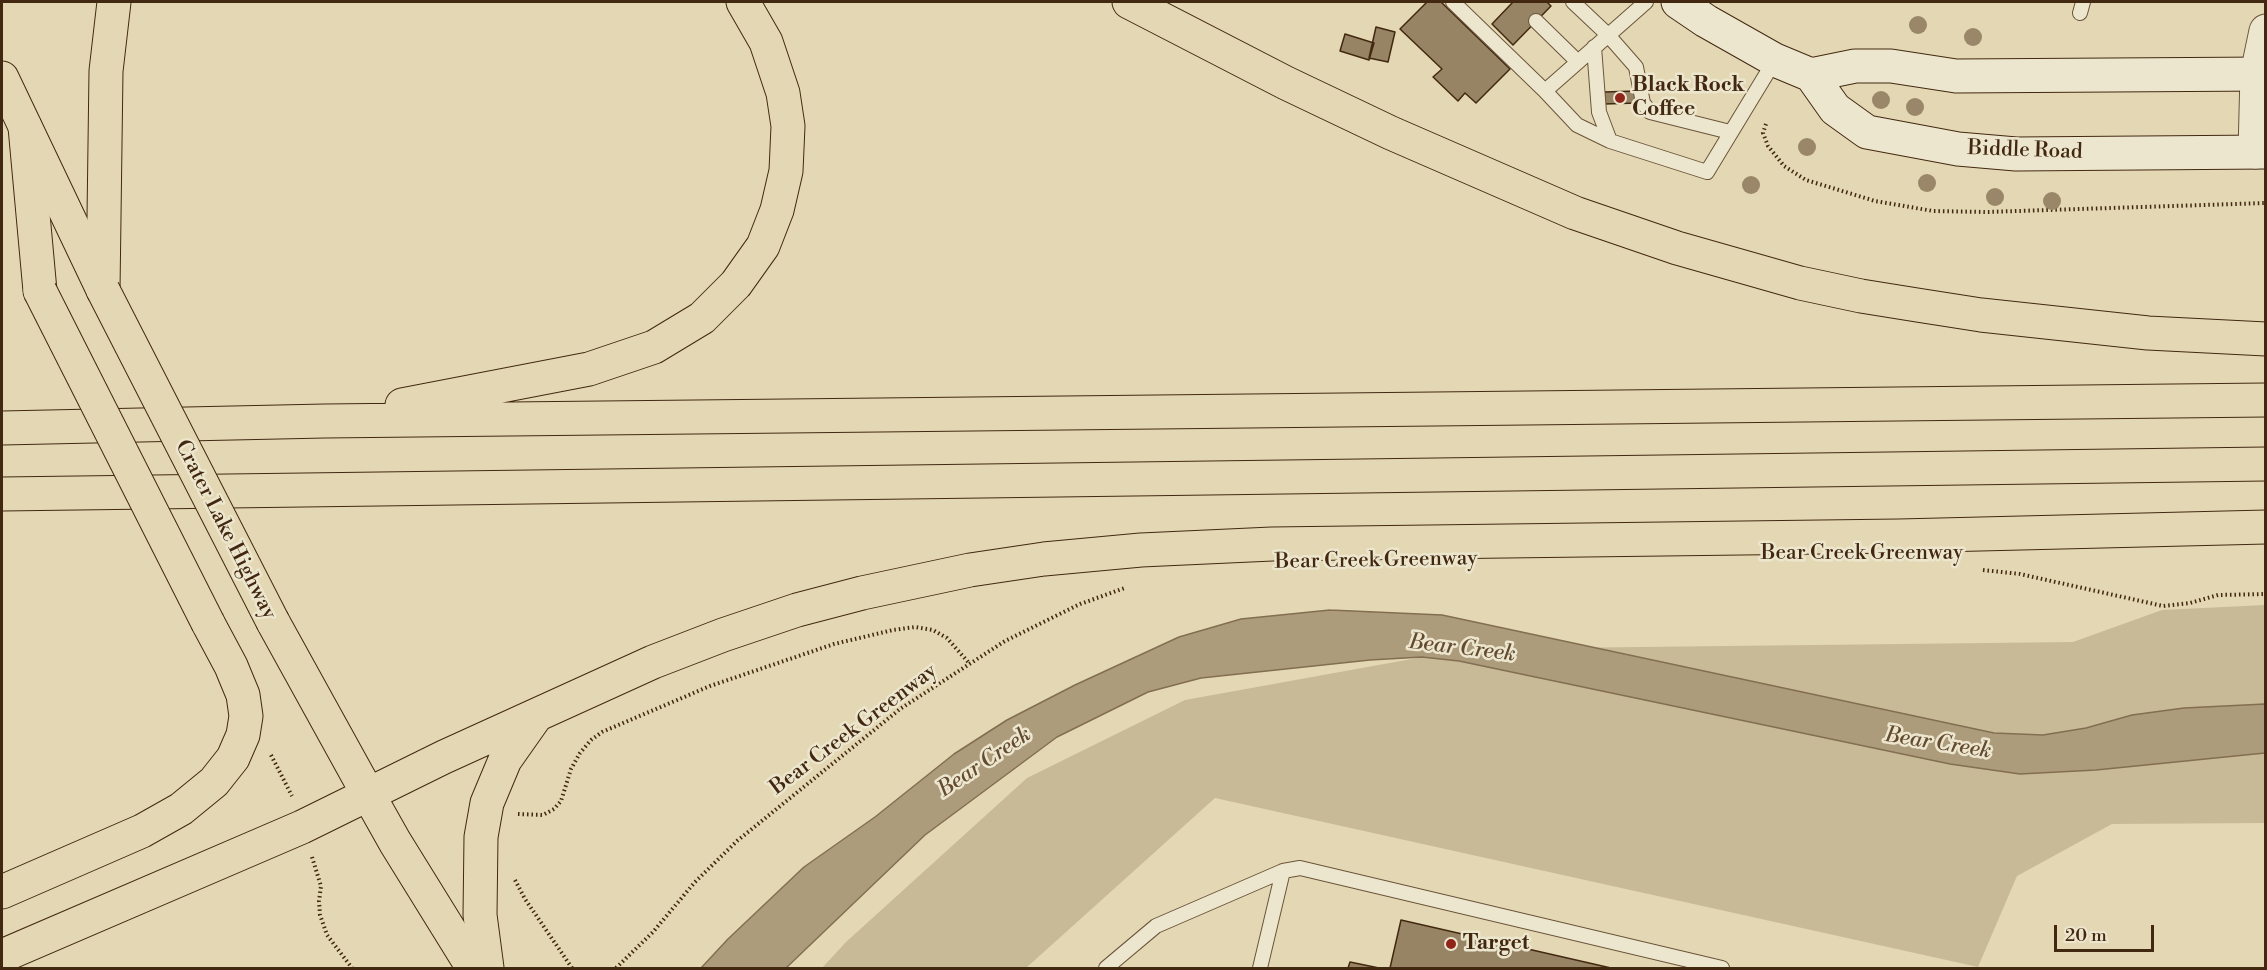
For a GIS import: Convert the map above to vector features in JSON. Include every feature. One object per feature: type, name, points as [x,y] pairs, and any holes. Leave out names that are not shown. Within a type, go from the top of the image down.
[{"type":"main road","points":[[103,290],[106,71],[114,2]]},
{"type":"main road","points":[[326,421],[589,369],[654,347],[702,318],[736,284],[763,246],[777,210],[786,171],[788,126],[783,93],[766,42],[743,2]]},
{"type":"main road","points":[[1129,2],[1286,83],[1390,133],[1575,213],[1677,248],[1800,283],[1861,296],[1981,315],[2136,332],[2265,339]]},
{"type":"main road","points":[[1678,2],[1706,21],[1775,60],[1811,75],[1855,66],[1891,66],[1956,76],[2261,74]]},
{"type":"main road","points":[[2260,152],[2261,74],[2265,31]]},
{"type":"main road","name":"Biddle Road","points":[[1811,75],[1835,109],[1867,132],[1917,142],[1958,149],[2016,154],[2260,152]]},
{"type":"main road","name":"Crater Lake Highway","points":[[2,78],[103,290],[273,622],[394,842],[472,969]]},
{"type":"main road","points":[[2,892],[142,831],[181,809],[214,782],[233,758],[243,735],[246,716],[243,695],[231,666],[40,291],[26,127]]},
{"type":"main road","points":[[2,428],[326,421],[2265,400]]},
{"type":"main road","points":[[2,494],[2265,464]]},
{"type":"main road","points":[[2,501],[40,494]]},
{"type":"main road","points":[[2,956],[302,827],[444,756],[653,662],[797,610],[862,593],[970,570],[1044,559],[1140,550],[1282,544],[1910,536],[2265,527]]},
{"type":"main road","points":[[487,969],[480,915],[481,837],[487,804],[505,760],[536,716]]},
{"type":"lane","points":[[1453,2],[1577,125],[1610,141],[1707,172],[1775,60]]},
{"type":"lane","points":[[1573,2],[1608,35],[1636,68],[1642,103],[1650,112],[1730,132]]},
{"type":"lane","points":[[1545,92],[1646,2]]},
{"type":"lane","points":[[1536,21],[1578,62]]},
{"type":"lane","points":[[1594,47],[1599,112],[1610,141]]},
{"type":"lane","points":[[1106,969],[1156,926],[1283,871],[1300,868],[1722,969]]},
{"type":"lane","points":[[1260,969],[1283,871]]},
{"type":"path","points":[[1767,122],[1763,133],[1768,146],[1784,166],[1806,180],[1875,201],[1932,211],[1986,213],[2265,203]]},
{"type":"path","name":"Bear Creek Greenway","points":[[1980,570],[2020,574],[2163,606],[2190,603],[2218,595],[2265,594]]},
{"type":"path","name":"Bear Creek Greenway","points":[[616,969],[653,932],[695,882],[737,841],[900,709],[969,663],[1041,622],[1080,604],[1134,584]]},
{"type":"path","points":[[511,812],[525,816],[543,815],[554,809],[561,801],[571,769],[580,753],[591,740],[602,732],[710,686],[834,644],[915,627],[933,630],[947,638],[969,663]]},
{"type":"path","points":[[271,755],[290,789]]},
{"type":"path","points":[[514,878],[525,899],[572,969]]},
{"type":"path","points":[[321,886],[320,915],[327,935],[352,969]]},
{"type":"shaded area","points":[[2265,605],[2265,823],[2112,824],[2017,876],[1978,967],[1215,798],[1026,968],[822,968],[846,942],[1027,778],[1185,700],[1467,649],[2073,642],[2162,610]]},
{"type":"water","name":"Bear Creek","points":[[1330,610],[1442,615],[1994,733],[2043,735],[2086,728],[2132,715],[2184,708],[2265,704],[2265,753],[2096,770],[2020,774],[1950,764],[1459,661],[1422,657],[1370,660],[1201,678],[1148,692],[1057,737],[925,835],[786,968],[701,968],[728,939],[804,867],[875,817],[954,754],[1007,720],[1075,685],[1179,637],[1241,619]]},
{"type":"building","points":[[1427,2],[1441,2],[1510,69],[1476,103],[1465,93],[1458,101],[1433,77],[1442,69],[1400,29]]},
{"type":"building","points":[[1513,2],[1547,2],[1551,6],[1513,45],[1492,24]]},
{"type":"building","points":[[1376,27],[1395,32],[1388,62],[1369,58]]},
{"type":"building","points":[[1345,34],[1374,43],[1369,60],[1340,51]]},
{"type":"building","name":"Black Rock Coffee","points":[[1637,91],[1637,103],[1604,104],[1604,92]]},
{"type":"building","name":"Target","points":[[1401,920],[1611,968],[1390,968]]},
{"type":"building","points":[[1350,962],[1379,968],[1348,968]]},
{"type":"place","name":"Black Rock Coffee","points":[[1620,98]]},
{"type":"place","name":"Target","points":[[1451,944]]}]
